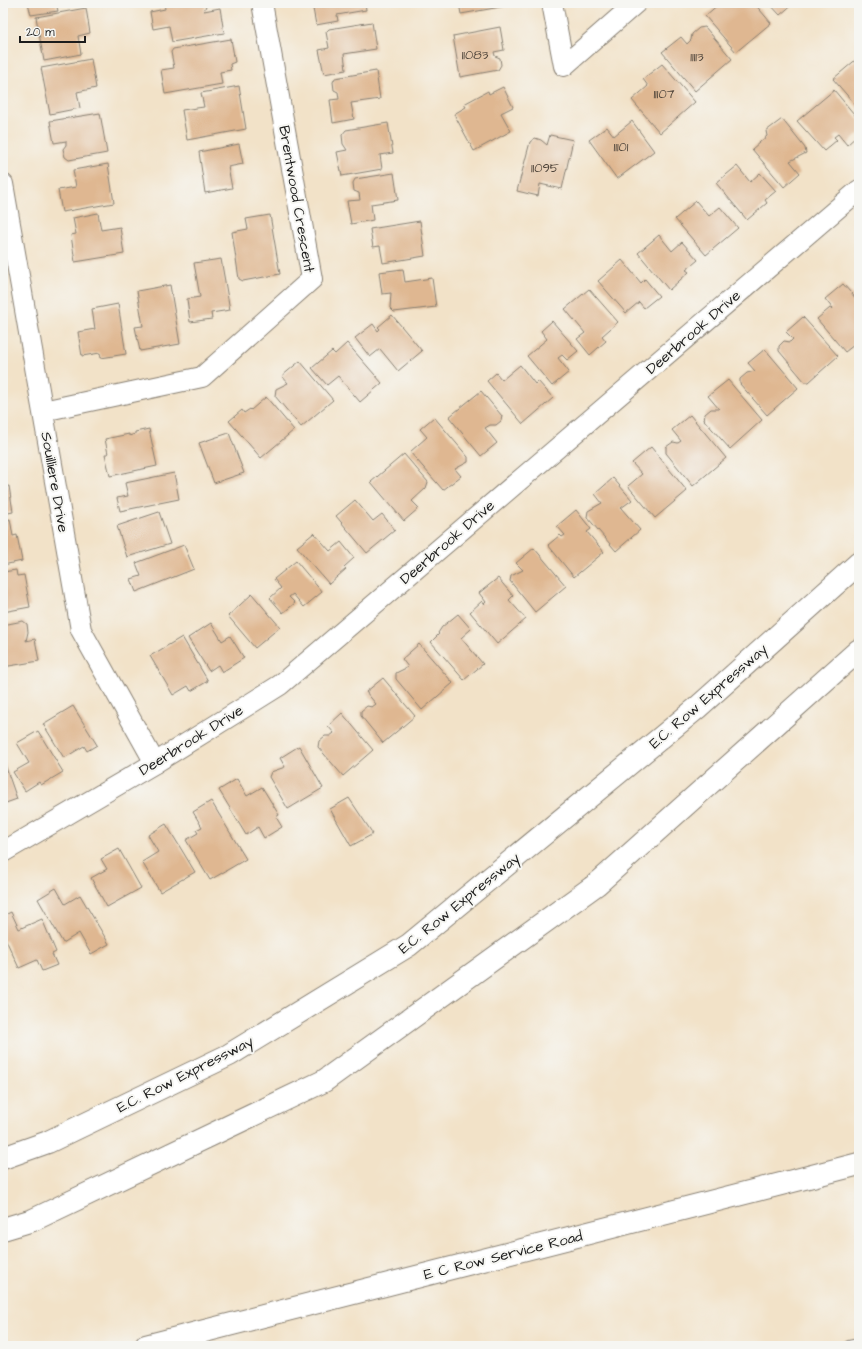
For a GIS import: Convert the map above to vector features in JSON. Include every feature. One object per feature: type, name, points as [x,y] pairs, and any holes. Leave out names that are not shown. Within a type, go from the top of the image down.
[{"type":"main road","name":"E.C. Row Expressway","points":[[3,1158],[48,1142],[229,1055],[409,945],[697,708],[859,563]]},
{"type":"main road","points":[[3,1228],[33,1220],[324,1081],[598,884],[859,650]]},
{"type":"main road","name":"E C Row Service Road","points":[[146,1346],[859,1164]]},
{"type":"street","name":"Brentwood Crescent","points":[[43,411],[202,377],[312,279],[262,3]]},
{"type":"street","points":[[552,3],[564,66],[636,3]]},
{"type":"street","name":"Souilliere Drive","points":[[3,184],[81,630],[155,763]]},
{"type":"street","name":"Deerbrook Drive","points":[[3,852],[155,763],[280,685],[859,190]]},
{"type":"lane","points":[[849,1346],[859,1344]]},
{"type":"building","points":[[28,3],[56,3],[58,11],[31,15]]},
{"type":"building","points":[[164,3],[207,3],[204,11],[220,8],[224,33],[172,42],[169,26],[153,29],[150,12],[165,9]]},
{"type":"building","points":[[312,3],[365,3],[366,10],[337,15],[338,21],[316,25]]},
{"type":"building","points":[[459,3],[505,3],[506,6],[461,14]]},
{"type":"building","points":[[720,3],[724,3],[727,7],[731,3],[754,3],[771,23],[736,52],[705,16]]},
{"type":"building","points":[[769,3],[794,3],[780,15]]},
{"type":"building","points":[[86,8],[90,33],[78,36],[81,54],[44,61],[36,17]]},
{"type":"building","points":[[372,22],[376,49],[344,54],[346,70],[324,74],[319,50],[329,48],[326,32],[329,29]]},
{"type":"building","points":[[500,27],[504,50],[494,52],[495,56],[500,58],[501,65],[498,70],[460,77],[453,36]]},
{"type":"building","points":[[705,27],[732,59],[695,91],[662,52],[681,37],[687,44],[691,40],[692,34],[699,28]]},
{"type":"building","points":[[231,39],[235,62],[230,64],[231,70],[220,72],[222,84],[165,94],[161,70],[174,68],[171,52],[173,49]]},
{"type":"building","points":[[859,57],[859,109],[833,79]]},
{"type":"building","points":[[91,59],[96,88],[77,92],[80,108],[50,114],[41,68]]},
{"type":"building","points":[[662,64],[695,102],[660,133],[632,100],[648,86],[643,79]]},
{"type":"building","points":[[376,71],[380,99],[351,103],[354,119],[333,123],[330,100],[339,99],[338,92],[334,90],[333,82],[335,78]]},
{"type":"building","points":[[239,86],[246,129],[187,140],[182,110],[204,107],[201,93]]},
{"type":"building","points":[[503,87],[513,107],[501,113],[511,131],[474,151],[454,114],[466,107],[464,104],[488,91],[489,94]]},
{"type":"building","points":[[834,90],[859,120],[859,134],[847,145],[838,134],[834,137],[837,140],[824,151],[797,121]]},
{"type":"building","points":[[100,113],[107,153],[69,160],[65,157],[63,149],[66,145],[66,141],[54,143],[50,121]]},
{"type":"building","points":[[782,119],[805,148],[806,153],[790,161],[800,173],[784,187],[752,149],[767,136],[766,131]]},
{"type":"building","points":[[632,121],[654,151],[617,179],[589,140],[607,127],[614,136]]},
{"type":"building","points":[[388,123],[393,153],[380,155],[382,169],[342,176],[337,152],[347,150],[343,144],[342,135],[346,130]]},
{"type":"building","points":[[550,135],[573,140],[562,189],[540,184],[538,196],[517,191],[530,142],[535,138],[541,140],[547,145]]},
{"type":"building","points":[[239,144],[243,164],[228,167],[232,188],[205,193],[199,152]]},
{"type":"building","points":[[108,164],[114,203],[62,212],[58,190],[76,187],[73,170]]},
{"type":"building","points":[[737,166],[750,182],[760,173],[776,191],[765,200],[767,203],[747,220],[716,183]]},
{"type":"building","points":[[394,173],[398,200],[371,204],[373,220],[351,224],[347,201],[360,200],[359,193],[354,191],[353,183],[355,179]]},
{"type":"building","points":[[696,201],[709,216],[720,207],[738,228],[706,255],[675,219]]},
{"type":"building","points":[[98,213],[101,230],[120,227],[124,254],[75,262],[71,235],[76,234],[73,218]]},
{"type":"building","points":[[270,215],[280,274],[243,281],[239,279],[232,232],[248,229],[246,219]]},
{"type":"building","points":[[420,221],[425,256],[383,263],[380,246],[373,247],[370,229]]},
{"type":"building","points":[[659,235],[672,251],[682,242],[698,260],[686,270],[689,272],[669,290],[638,253]]},
{"type":"building","points":[[221,259],[230,310],[211,313],[212,319],[190,322],[187,299],[200,297],[194,263]]},
{"type":"building","points":[[622,260],[641,283],[645,279],[659,296],[644,308],[639,302],[626,313],[598,281]]},
{"type":"building","points":[[403,269],[405,282],[432,278],[436,307],[394,312],[390,308],[391,293],[382,294],[379,272]]},
{"type":"building","points":[[843,284],[859,302],[859,341],[845,352],[817,319],[830,308],[833,309],[825,299]]},
{"type":"building","points":[[170,285],[180,344],[140,351],[135,327],[143,326],[137,291]]},
{"type":"building","points":[[589,289],[618,322],[602,336],[606,341],[590,355],[577,339],[585,333],[565,309]]},
{"type":"building","points":[[118,304],[126,354],[101,358],[100,353],[82,356],[78,332],[95,329],[92,309]]},
{"type":"building","points":[[392,315],[422,351],[398,371],[380,349],[370,357],[355,338],[373,324],[378,331],[380,329],[378,327]]},
{"type":"building","points":[[803,317],[838,356],[809,382],[805,382],[779,351],[779,346],[784,341],[790,342],[793,339],[786,332]]},
{"type":"building","points":[[552,321],[578,351],[567,360],[562,355],[558,358],[569,372],[552,386],[527,356],[547,339],[541,331]]},
{"type":"building","points":[[347,343],[382,383],[360,402],[338,376],[327,385],[312,368],[332,351],[335,354]]},
{"type":"building","points":[[765,349],[798,388],[767,415],[740,384],[740,379],[747,373],[755,371],[748,363]]},
{"type":"building","points":[[300,361],[333,400],[301,427],[275,396],[276,389],[288,383],[282,376]]},
{"type":"building","points":[[520,365],[535,384],[538,381],[553,398],[523,424],[487,381],[496,373],[502,380]]},
{"type":"building","points":[[728,380],[762,420],[730,449],[704,420],[705,414],[711,409],[719,409],[708,396]]},
{"type":"building","points":[[481,391],[502,416],[501,421],[496,425],[490,425],[485,428],[497,443],[481,456],[449,417]]},
{"type":"building","points":[[266,397],[294,430],[261,458],[229,421],[242,410],[244,413],[250,409],[251,410]]},
{"type":"building","points":[[690,415],[726,458],[693,486],[666,453],[666,447],[673,442],[678,443],[681,441],[672,430]]},
{"type":"building","points":[[434,417],[468,457],[468,462],[455,469],[461,476],[443,490],[410,452],[427,437],[420,429]]},
{"type":"building","points":[[149,429],[157,466],[110,476],[105,454],[108,454],[105,439],[129,434],[129,436],[135,434],[135,432]]},
{"type":"building","points":[[229,433],[244,473],[214,483],[199,443]]},
{"type":"building","points":[[651,447],[687,491],[655,518],[628,486],[642,474],[632,463]]},
{"type":"building","points":[[404,454],[428,482],[426,488],[412,501],[419,508],[404,521],[371,482]]},
{"type":"building","points":[[174,473],[179,499],[120,511],[117,498],[128,496],[125,483]]},
{"type":"building","points":[[613,478],[632,500],[621,508],[640,530],[616,551],[587,517],[588,511],[602,503],[595,494]]},
{"type":"building","points":[[9,486],[13,512],[3,514],[3,487]]},
{"type":"building","points":[[355,500],[373,521],[382,514],[395,530],[367,553],[336,516]]},
{"type":"building","points":[[576,510],[591,529],[587,532],[604,552],[574,577],[548,545],[560,535],[562,537],[565,535],[557,526]]},
{"type":"building","points":[[159,512],[170,544],[127,557],[117,526]]},
{"type":"building","points":[[10,519],[13,536],[17,535],[22,561],[3,565],[3,521]]},
{"type":"building","points":[[314,533],[330,551],[341,542],[354,558],[344,567],[346,569],[329,584],[297,547]]},
{"type":"building","points":[[184,545],[194,569],[136,592],[131,579],[141,576],[136,563]]},
{"type":"building","points":[[534,548],[566,586],[535,612],[510,581],[511,576],[523,570],[516,563]]},
{"type":"building","points":[[296,561],[322,592],[304,607],[293,594],[289,597],[295,603],[283,613],[270,598],[281,588],[274,579]]},
{"type":"building","points":[[16,570],[17,576],[24,575],[30,607],[3,612],[3,572]]},
{"type":"building","points":[[498,578],[513,596],[509,600],[526,619],[497,644],[470,612],[482,601],[484,604],[486,602],[479,593]]},
{"type":"building","points":[[252,594],[280,627],[255,648],[228,616]]},
{"type":"building","points":[[458,614],[471,629],[461,638],[483,664],[464,680],[431,642],[439,634],[438,633],[442,627]]},
{"type":"building","points":[[23,621],[27,624],[28,632],[26,641],[35,639],[39,661],[3,667],[3,625]]},
{"type":"building","points":[[211,623],[222,641],[230,636],[244,658],[222,672],[218,665],[209,671],[188,638]]},
{"type":"building","points":[[182,637],[208,681],[191,691],[188,686],[173,695],[150,656]]},
{"type":"building","points":[[419,644],[453,683],[422,710],[396,679],[396,673],[408,667],[402,659]]},
{"type":"building","points":[[383,678],[415,716],[383,743],[361,716],[361,711],[367,706],[372,707],[376,704],[366,692]]},
{"type":"building","points":[[73,706],[97,745],[87,751],[84,746],[64,758],[43,724]]},
{"type":"building","points":[[342,713],[373,750],[343,776],[318,747],[319,741],[325,736],[330,736],[334,733],[328,726]]},
{"type":"building","points":[[38,731],[63,772],[41,785],[39,782],[25,791],[13,772],[29,763],[17,743]]},
{"type":"building","points":[[299,746],[323,788],[288,809],[269,777],[271,772],[285,767],[280,758]]},
{"type":"building","points":[[3,759],[17,799],[3,804]]},
{"type":"building","points":[[237,779],[247,796],[262,787],[279,815],[276,817],[282,827],[264,838],[258,827],[246,835],[219,790]]},
{"type":"building","points":[[349,798],[373,834],[351,846],[330,809]]},
{"type":"building","points":[[211,801],[246,859],[210,880],[186,840],[198,833],[196,830],[202,827],[193,812]]},
{"type":"building","points":[[166,824],[195,872],[160,892],[142,862],[158,852],[148,835]]},
{"type":"building","points":[[119,849],[141,888],[107,907],[91,878],[107,869],[101,859]]},
{"type":"building","points":[[56,888],[65,904],[80,895],[109,944],[91,954],[79,933],[63,943],[38,899]]},
{"type":"building","points":[[11,912],[19,929],[42,919],[56,952],[52,954],[57,965],[42,971],[37,960],[19,968],[6,940],[3,942],[3,916]]}]
